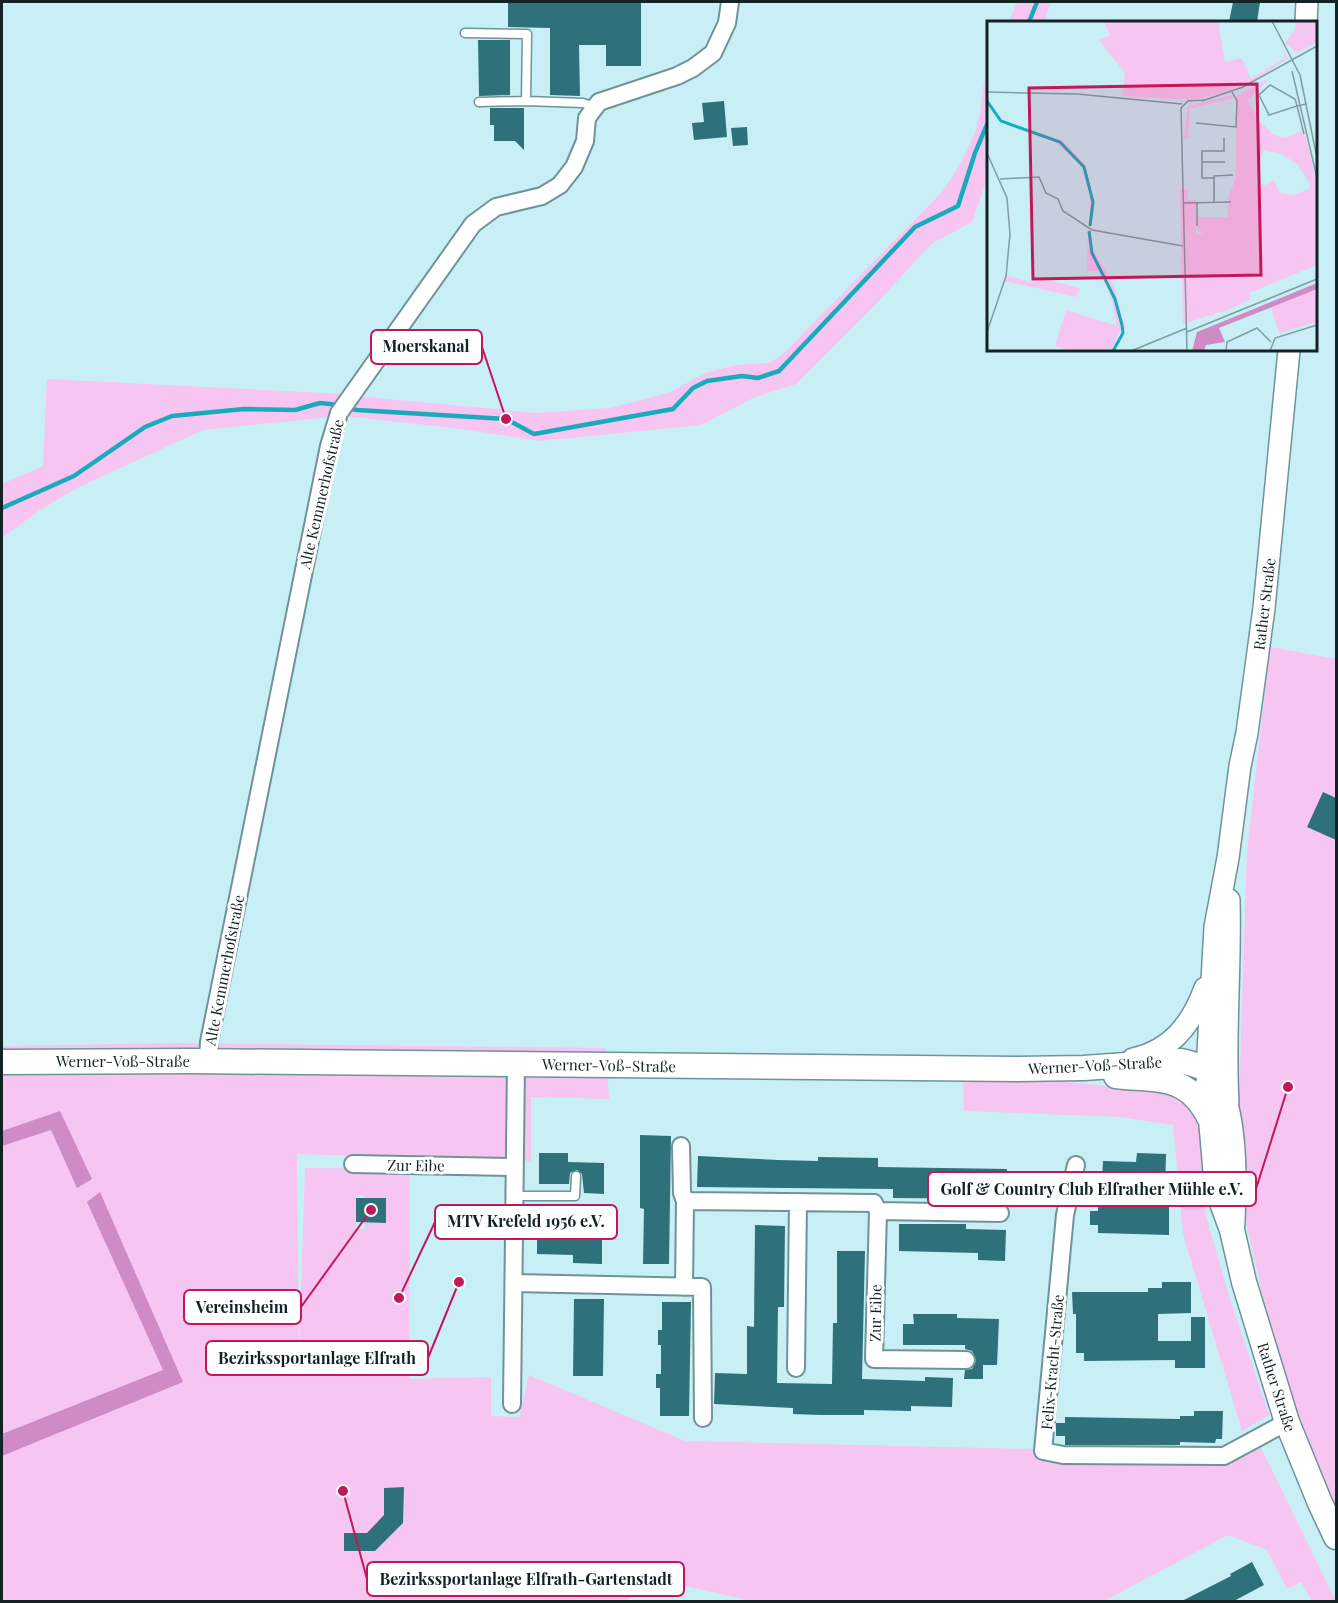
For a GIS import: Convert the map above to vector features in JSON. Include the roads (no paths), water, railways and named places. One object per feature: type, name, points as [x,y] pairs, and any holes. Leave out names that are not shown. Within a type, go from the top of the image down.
[{"type":"main road","name":"Werner-Voß-Straße","points":[[2,1062],[208,1061],[1084,1068],[1180,1061],[1192,1063],[1213,1072]]},
{"type":"main road","points":[[1084,1068],[1115,1076],[1197,1086],[1213,1072]]},
{"type":"main road","name":"Rather Straße","points":[[1213,1072],[1220,1119],[1217,1189],[1232,1230],[1244,1282],[1287,1422],[1336,1537]]},
{"type":"main road","points":[[1180,1084],[1220,1119]]},
{"type":"street","points":[[595,108],[599,102],[677,76],[693,68],[713,53],[727,23],[730,2]]},
{"type":"street","points":[[1306,21],[1307,2]]},
{"type":"street","name":"Alte Kemmerhofstraße","points":[[208,1061],[211,1030],[326,458],[343,406],[473,224],[496,207],[543,196],[560,185],[574,167],[585,141],[587,117],[595,108]]},
{"type":"street","name":"Rather Straße","points":[[1213,1072],[1211,971],[1215,927],[1228,858],[1264,608],[1289,351]]},
{"type":"street","name":"Rather Straße","points":[[1213,1072],[1230,937],[1228,858]]},
{"type":"street","name":"Rather Straße","points":[[1084,1068],[1140,1057],[1166,1046],[1182,1032],[1200,1003],[1211,971]]},
{"type":"street","points":[[512,1404],[516,1064]]},
{"type":"street","points":[[681,1146],[682,1193],[685,1201],[684,1287]]},
{"type":"street","name":"Zur Eibe","points":[[353,1164],[515,1167]]},
{"type":"street","name":"Felix-Kracht-Straße","points":[[1076,1164],[1065,1215],[1043,1451],[1063,1455],[1224,1456],[1287,1422]]},
{"type":"street","points":[[685,1201],[874,1203],[878,1211],[1000,1213]]},
{"type":"street","points":[[796,1368],[798,1202]]},
{"type":"street","name":"Zur Eibe","points":[[878,1211],[874,1359],[966,1360]]},
{"type":"street","points":[[514,1283],[702,1287],[703,1418]]},
{"type":"lane","points":[[465,33],[527,34],[526,101]]},
{"type":"lane","points":[[479,102],[583,103],[595,108]]},
{"type":"lane","points":[[515,1196],[575,1196],[576,1176]]},
{"type":"waterway","points":[[1029,21],[1037,2]]},
{"type":"waterway","points":[[347,408],[506,419],[534,434],[673,409],[693,388],[707,381],[742,376],[758,378],[779,371],[915,227],[958,206],[987,124]]},
{"type":"waterway","points":[[2,508],[74,476],[145,427],[172,416],[244,409],[295,410],[320,403],[339,405]]},
{"type":"place","name":"Moerskanal","points":[[506,419]]},
{"type":"place","name":"Golf & Country Club Elfrather Mühle e.V.","points":[[1288,1087]]},
{"type":"place","name":"Vereinsheim","points":[[371,1210]]},
{"type":"place","name":"Bezirkssportanlage Elfrath","points":[[459,1282]]},
{"type":"place","name":"MTV Krefeld 1956 e.V.","points":[[399,1298]]},
{"type":"place","name":"Bezirkssportanlage Elfrath-Gartenstadt","points":[[343,1491]]}]
